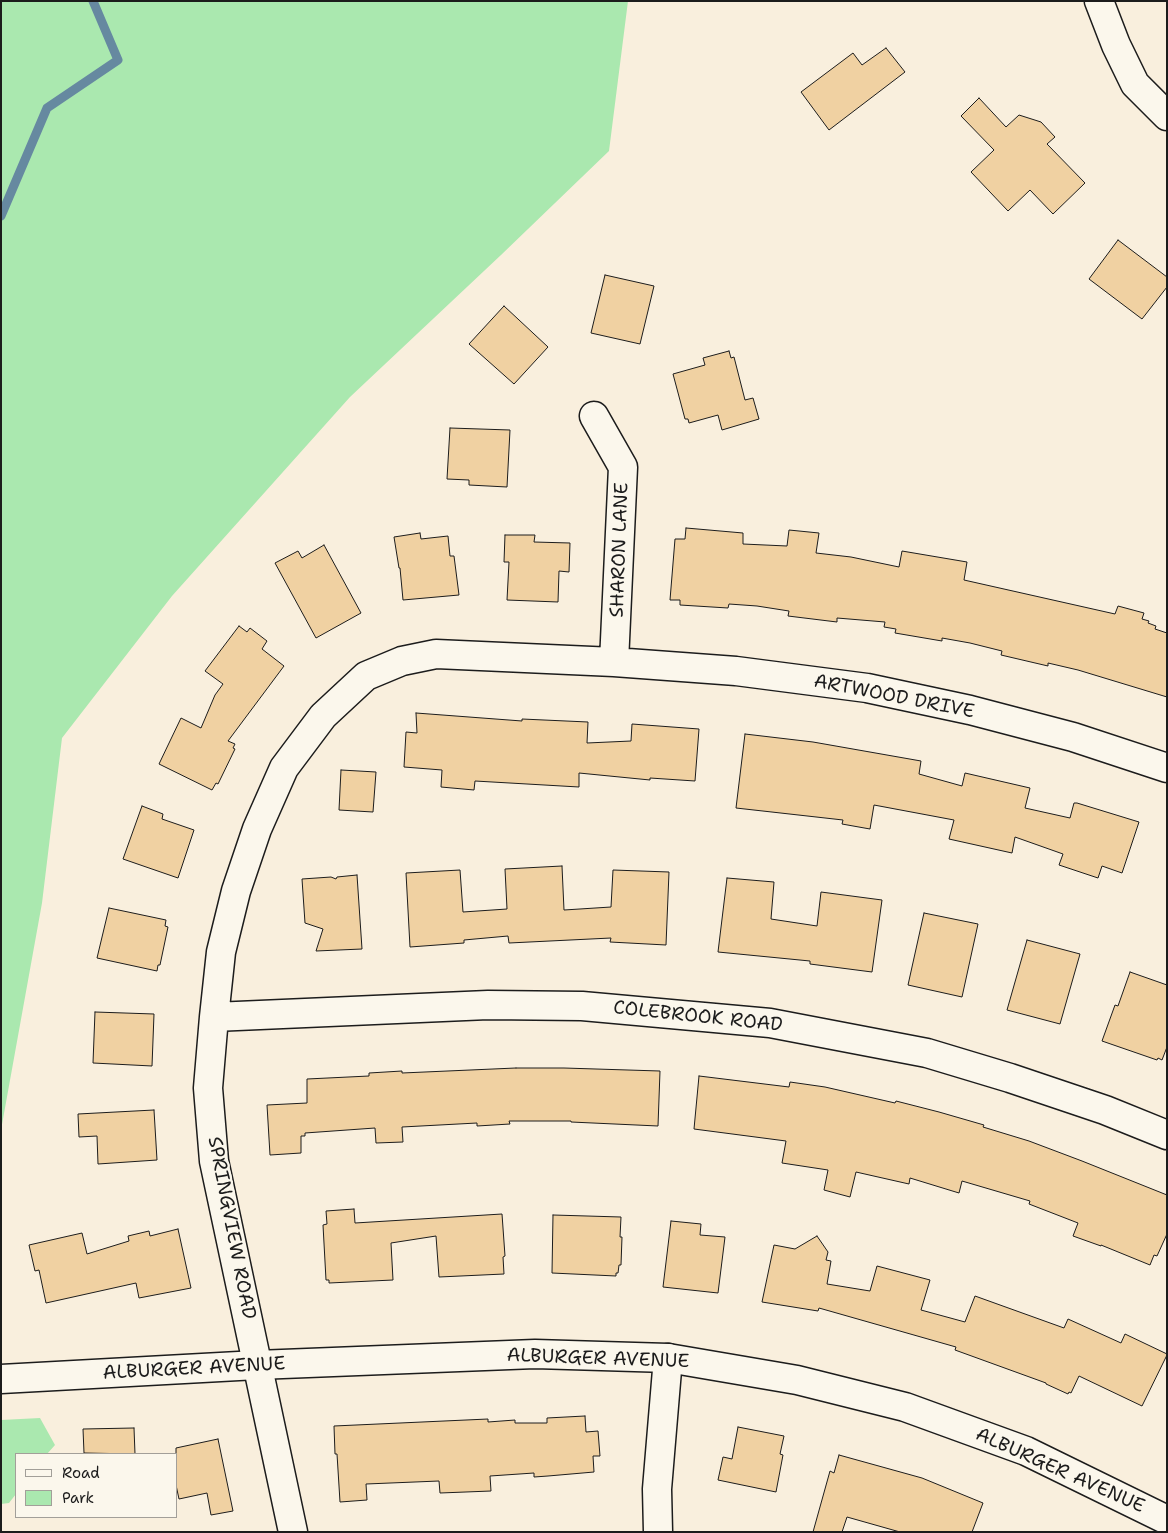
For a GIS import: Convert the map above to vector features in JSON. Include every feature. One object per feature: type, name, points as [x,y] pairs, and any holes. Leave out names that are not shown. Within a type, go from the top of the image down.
[{"type":"street","points":[[1099,1],[1110,32],[1135,84],[1167,116]]},
{"type":"street","name":"SHARON LANE","points":[[594,416],[623,467],[614,662]]},
{"type":"street","name":"SPRINGVIEW ROAD","points":[[293,1532],[214,1161],[208,1088],[221,952],[236,891],[257,829],[284,768],[323,716],[366,676],[402,661],[436,654],[614,662]]},
{"type":"street","name":"ARTWOOD DRIVE","points":[[614,662],[736,671],[867,688],[970,710],[1073,737],[1167,768]]},
{"type":"street","name":"COLEBROOK ROAD","points":[[214,1017],[488,1006],[582,1006],[770,1023],[927,1053],[1019,1080],[1167,1134]]},
{"type":"street","name":"ALBURGER AVENUE","points":[[1,1379],[258,1365],[535,1354],[668,1358],[797,1380],[905,1407],[1026,1451],[1167,1520]]},
{"type":"street","points":[[658,1532],[657,1490],[668,1358]]},
{"type":"green space","points":[[1,1],[628,1],[609,151],[350,397],[172,596],[62,738],[42,903],[1,1130]]},
{"type":"green space","points":[[40,1418],[55,1445],[48,1453],[15,1453],[15,1495],[9,1503],[1,1504],[1,1420]]},
{"type":"building","points":[[886,48],[905,72],[829,130],[801,92],[853,53],[862,65]]},
{"type":"building","points":[[979,98],[1006,127],[1019,115],[1041,122],[1055,137],[1047,144],[1085,183],[1053,214],[1030,190],[1008,211],[971,172],[994,150],[961,116]]},
{"type":"building","points":[[1118,240],[1167,277],[1167,287],[1142,319],[1089,279]]},
{"type":"building","points":[[605,275],[654,286],[640,344],[591,333]]},
{"type":"building","points":[[504,306],[548,347],[514,384],[469,344]]},
{"type":"building","points":[[729,351],[731,358],[734,357],[745,400],[753,398],[759,419],[722,430],[718,415],[689,423],[688,419],[685,419],[673,374],[705,365],[703,358]]},
{"type":"building","points":[[450,428],[510,430],[507,487],[469,485],[469,480],[447,479]]},
{"type":"building","points":[[686,528],[743,533],[743,544],[787,546],[789,530],[819,533],[816,553],[851,557],[899,567],[902,551],[967,562],[964,580],[1115,614],[1118,606],[1144,613],[1142,619],[1156,626],[1155,629],[1167,633],[1167,697],[1078,670],[1048,663],[1048,666],[1001,655],[1002,651],[970,643],[942,638],[942,641],[895,633],[896,629],[884,627],[885,622],[837,618],[837,622],[788,616],[789,611],[757,606],[729,604],[728,608],[680,605],[680,600],[670,600],[675,539],[685,539]]},
{"type":"building","points":[[420,533],[421,539],[448,536],[450,556],[454,556],[459,595],[403,600],[400,568],[394,537]]},
{"type":"building","points":[[505,535],[535,535],[534,542],[570,543],[569,572],[559,571],[558,602],[507,600],[509,562],[504,562]]},
{"type":"building","points":[[324,545],[361,613],[316,638],[275,563],[298,551],[302,558]]},
{"type":"building","points":[[239,626],[247,632],[250,628],[267,641],[262,649],[284,666],[228,741],[235,744],[233,748],[235,749],[218,784],[216,783],[212,790],[159,764],[181,718],[201,728],[215,695],[223,684],[205,671]]},
{"type":"building","points":[[416,713],[522,721],[522,719],[588,722],[587,743],[631,741],[632,724],[699,729],[695,781],[650,778],[650,780],[579,773],[579,787],[475,781],[474,790],[441,787],[442,770],[404,767],[406,732],[417,733]]},
{"type":"building","points":[[745,734],[813,742],[921,761],[919,774],[962,786],[965,773],[1030,788],[1025,808],[1070,818],[1074,803],[1077,803],[1139,822],[1122,873],[1102,866],[1098,878],[1059,865],[1063,854],[1015,837],[1012,853],[949,839],[954,820],[874,805],[870,829],[842,824],[843,820],[736,808]]},
{"type":"building","points":[[341,770],[376,772],[373,812],[339,810]]},
{"type":"building","points":[[142,806],[163,814],[162,819],[194,830],[178,878],[123,859]]},
{"type":"building","points":[[562,866],[564,910],[611,907],[613,870],[669,872],[666,945],[610,942],[611,938],[509,943],[508,936],[464,940],[464,943],[410,947],[406,873],[460,870],[463,912],[507,909],[505,869]]},
{"type":"building","points":[[357,875],[362,949],[316,951],[323,929],[305,923],[302,879],[331,877],[336,879],[337,877]]},
{"type":"building","points":[[727,878],[774,882],[771,919],[817,926],[821,892],[882,900],[872,972],[810,964],[810,961],[718,952]]},
{"type":"building","points":[[109,908],[166,920],[165,926],[168,927],[157,971],[97,958]]},
{"type":"building","points":[[924,913],[978,924],[962,997],[908,985]]},
{"type":"building","points":[[1027,940],[1080,954],[1060,1024],[1007,1010]]},
{"type":"building","points":[[1130,972],[1167,985],[1167,1047],[1162,1060],[1158,1058],[1157,1060],[1102,1041],[1115,1005],[1118,1006]]},
{"type":"building","points":[[95,1012],[154,1014],[152,1066],[93,1063]]},
{"type":"building","points":[[516,1068],[660,1071],[658,1126],[571,1121],[509,1121],[510,1124],[477,1126],[477,1123],[402,1127],[403,1142],[376,1143],[375,1128],[305,1133],[305,1136],[301,1136],[301,1153],[270,1155],[267,1105],[307,1103],[307,1079],[369,1076],[369,1073],[402,1071],[402,1073]]},
{"type":"building","points":[[699,1076],[789,1087],[790,1082],[825,1087],[895,1103],[896,1101],[984,1125],[983,1127],[1029,1141],[1167,1195],[1167,1234],[1157,1256],[1154,1255],[1150,1265],[1073,1236],[1078,1223],[1029,1204],[1030,1201],[962,1181],[959,1193],[910,1178],[909,1184],[856,1172],[850,1197],[824,1190],[828,1170],[782,1163],[786,1141],[694,1129]]},
{"type":"building","points":[[154,1110],[157,1160],[98,1164],[97,1136],[79,1137],[78,1114]]},
{"type":"building","points":[[354,1209],[355,1223],[502,1214],[505,1256],[503,1257],[504,1274],[439,1277],[436,1236],[391,1243],[393,1280],[329,1283],[329,1280],[326,1280],[323,1225],[327,1224],[326,1211]]},
{"type":"building","points":[[553,1215],[621,1217],[621,1265],[619,1265],[616,1276],[552,1273]]},
{"type":"building","points":[[671,1221],[701,1224],[700,1235],[725,1237],[718,1293],[663,1287]]},
{"type":"building","points":[[178,1229],[191,1288],[139,1298],[136,1283],[46,1303],[39,1270],[35,1271],[29,1245],[82,1233],[87,1254],[129,1241],[128,1236],[149,1231],[150,1236]]},
{"type":"building","points":[[817,1236],[828,1252],[826,1260],[831,1261],[827,1284],[870,1291],[877,1266],[930,1280],[921,1310],[965,1322],[975,1296],[1064,1328],[1068,1319],[1121,1343],[1125,1334],[1167,1355],[1142,1406],[1079,1376],[1071,1393],[1069,1392],[1068,1394],[1046,1383],[955,1350],[956,1347],[819,1308],[818,1311],[762,1302],[774,1245],[795,1249]]},
{"type":"building","points":[[585,1416],[586,1432],[598,1431],[600,1456],[593,1456],[594,1472],[534,1477],[534,1473],[490,1476],[491,1491],[440,1493],[439,1481],[366,1484],[367,1500],[340,1502],[334,1426],[488,1419],[488,1422],[515,1420],[515,1423],[547,1423],[547,1418]]},
{"type":"building","points":[[738,1427],[784,1436],[780,1454],[783,1455],[776,1492],[718,1480],[723,1457],[732,1459]]},
{"type":"building","points":[[134,1428],[135,1453],[84,1453],[83,1429]]},
{"type":"building","points":[[218,1439],[233,1511],[211,1515],[207,1493],[179,1499],[178,1453],[176,1453],[176,1448]]},
{"type":"building","points":[[839,1455],[922,1478],[983,1503],[972,1532],[900,1532],[847,1517],[842,1532],[813,1532],[830,1471],[834,1473]]},
{"type":"waterway","points":[[1,216],[47,108],[118,60],[93,1]]}]
